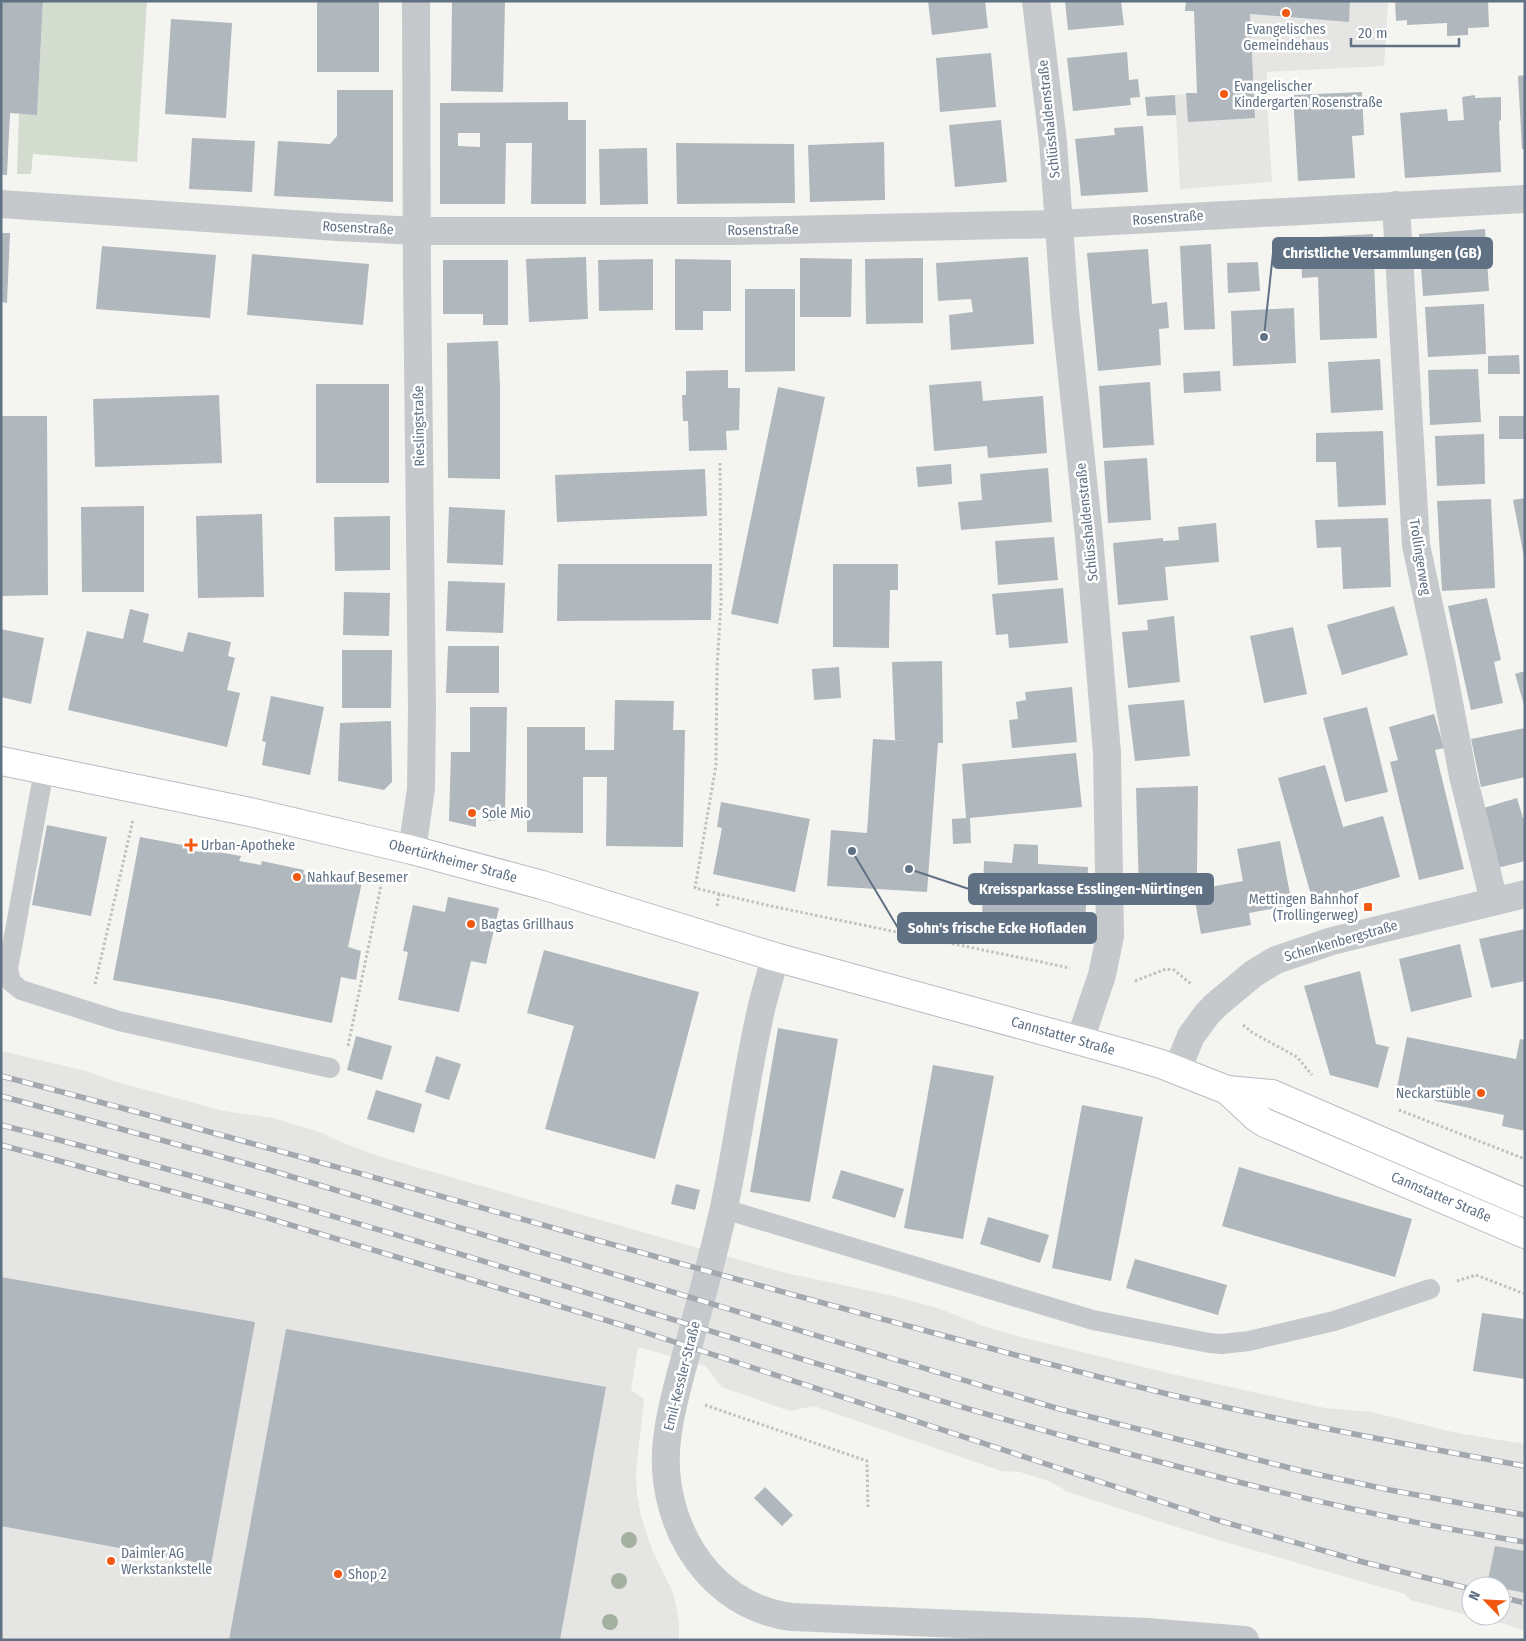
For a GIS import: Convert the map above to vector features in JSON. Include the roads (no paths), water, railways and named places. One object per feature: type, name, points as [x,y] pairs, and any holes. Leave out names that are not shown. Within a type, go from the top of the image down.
[{"type":"main road","name":"Obertürkheimer Straße","points":[[1,761],[250,812],[401,847],[542,885],[775,957],[896,990]]},
{"type":"main road","name":"Cannstatter Straße","points":[[896,990],[1080,1040],[1177,1070],[1227,1090],[1266,1093],[1277,1096],[1525,1203]]},
{"type":"main road","name":"Cannstatter Straße","points":[[1227,1090],[1265,1123],[1525,1234]]},
{"type":"street","name":"Rieslingstraße","points":[[401,847],[421,789],[422,707],[416,1]]},
{"type":"street","name":"Schlüsshaldenstraße","points":[[1036,1],[1052,134],[1065,310],[1089,536],[1107,752],[1110,930],[1102,976],[1080,1040]]},
{"type":"street","name":"Rosenstraße","points":[[1,204],[417,231],[733,231],[1058,224],[1525,199]]},
{"type":"street","name":"Trollingerweg","points":[[1396,205],[1416,545],[1463,776],[1494,901]]},
{"type":"street","name":"Schenkenbergstraße","points":[[1177,1070],[1195,1031],[1217,1004],[1253,974],[1276,960],[1332,941],[1525,894]]},
{"type":"street","name":"Emil-Kessler-Straße","points":[[775,957],[759,1018],[716,1245],[668,1432],[666,1464],[670,1500],[675,1518],[692,1553],[702,1567],[726,1590],[750,1606],[777,1615],[1245,1640]]},
{"type":"lane","points":[[44,770],[18,908],[8,974],[11,982],[21,990],[128,1023],[330,1068]]},
{"type":"lane","points":[[724,1209],[1094,1320],[1209,1343],[1222,1344],[1249,1341],[1334,1321],[1430,1290]]},
{"type":"railway","points":[[1,1076],[232,1138],[808,1299],[1081,1372],[1176,1396],[1263,1415],[1393,1442],[1525,1466]]},
{"type":"railway","points":[[1,1096],[263,1168],[1056,1408],[1302,1471],[1390,1490],[1525,1515]]},
{"type":"railway","points":[[1,1125],[323,1213],[904,1390],[1036,1428],[1168,1464],[1345,1508],[1525,1542]]},
{"type":"railway","points":[[1,1145],[254,1214],[635,1329],[1217,1520],[1363,1562],[1461,1586]]},
{"type":"railway","points":[[1511,1600],[1525,1603]]},
{"type":"place","name":"Evangelisches Gemeindehaus","points":[[1286,13]]},
{"type":"place","name":"Evangelischer Kindergarten Rosenstraße","points":[[1224,94]]},
{"type":"place","name":"Christliche Versammlungen (GB)","points":[[1264,337]]},
{"type":"place","name":"Sole Mio","points":[[472,813]]},
{"type":"place","name":"Urban-Apotheke","points":[[191,845]]},
{"type":"place","name":"Sohn's frische Ecke Hofladen","points":[[852,851]]},
{"type":"place","name":"Kreissparkasse Esslingen-Nürtingen","points":[[909,869]]},
{"type":"place","name":"Nahkauf Besemer","points":[[297,877]]},
{"type":"place","name":"Mettingen Bahnhof (Trollingerweg)","points":[[1368,907]]},
{"type":"place","name":"Bagtas Grillhaus","points":[[471,924]]},
{"type":"place","name":"Neckarstüble","points":[[1481,1093]]},
{"type":"place","name":"Daimler AG Werkstankstelle","points":[[111,1561]]},
{"type":"place","name":"Shop 2","points":[[338,1574]]}]
